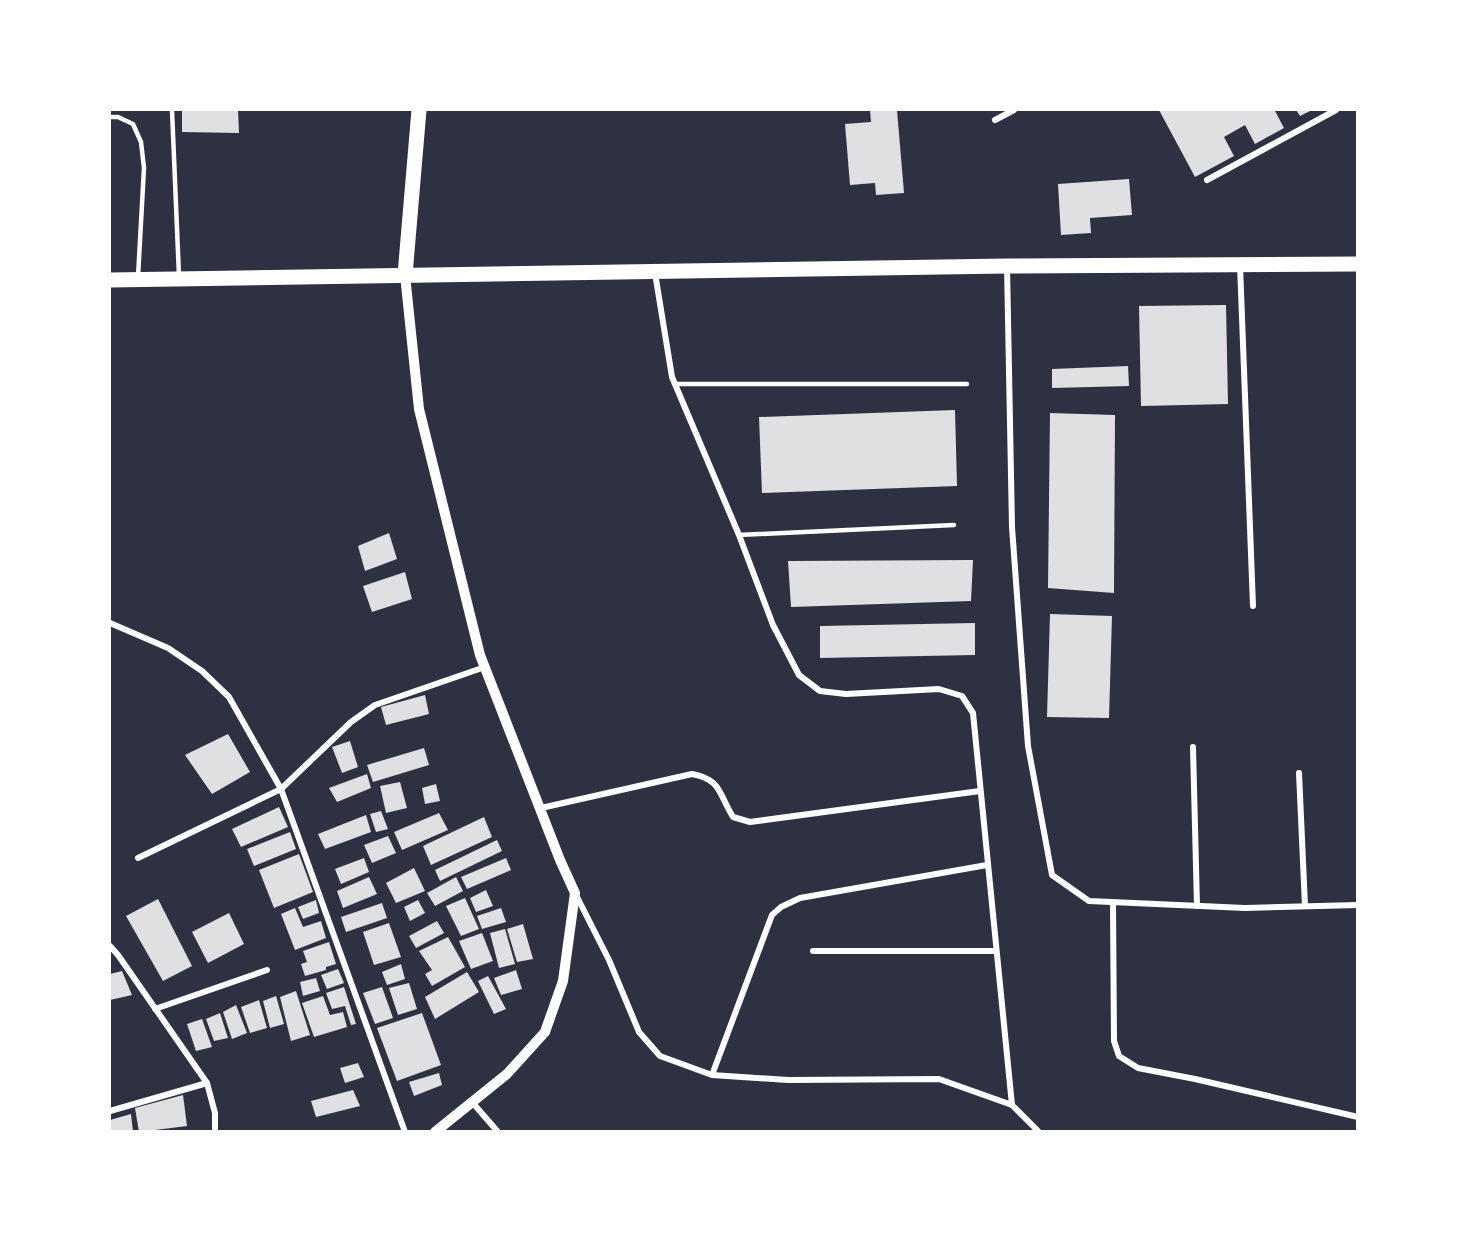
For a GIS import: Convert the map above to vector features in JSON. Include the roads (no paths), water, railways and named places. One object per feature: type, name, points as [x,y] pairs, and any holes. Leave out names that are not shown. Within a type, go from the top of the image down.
[{"type":"main road","points":[[405,275],[419,110]]},
{"type":"main road","points":[[110,280],[1007,266],[1358,264]]},
{"type":"street","points":[[995,120],[1014,110]]},
{"type":"street","points":[[1207,180],[1336,110]]},
{"type":"street","points":[[1240,265],[1253,606]]},
{"type":"street","points":[[1007,266],[1012,527],[1028,746],[1052,876],[1089,901],[1245,908],[1358,905]]},
{"type":"street","points":[[655,272],[675,384],[739,535],[773,625],[798,675],[820,690],[846,694],[939,689],[962,696],[973,713],[1012,1105]]},
{"type":"street","points":[[405,275],[419,409],[480,655],[560,860],[609,960],[639,1032],[660,1056],[712,1075],[788,1080],[939,1079],[1012,1105],[1039,1131]]},
{"type":"street","points":[[110,623],[168,648],[202,671],[229,697],[281,789],[405,1131]]},
{"type":"street","points":[[138,858],[281,789],[351,722],[375,705],[485,667]]},
{"type":"street","points":[[1193,747],[1197,906]]},
{"type":"street","points":[[1299,773],[1305,906]]},
{"type":"street","points":[[541,808],[692,774],[708,778],[718,786],[733,817],[750,822],[980,791]]},
{"type":"street","points":[[712,1075],[772,915],[781,907],[800,898],[987,866]]},
{"type":"street","points":[[435,1131],[507,1074],[545,1032],[563,981],[575,893]]},
{"type":"street","points":[[1113,903],[1114,1041],[1119,1056],[1138,1068],[1358,1117]]},
{"type":"street","points":[[110,946],[118,954],[207,1083],[215,1113],[215,1131]]},
{"type":"street","points":[[813,951],[996,951]]},
{"type":"street","points":[[110,957],[118,954]]},
{"type":"street","points":[[155,1009],[267,970]]},
{"type":"street","points":[[110,1111],[207,1083]]},
{"type":"street","points":[[472,1102],[498,1131]]},
{"type":"lane","points":[[171,110],[179,279]]},
{"type":"lane","points":[[110,117],[118,117],[133,124],[141,142],[144,168],[137,280]]},
{"type":"lane","points":[[675,384],[967,384]]},
{"type":"lane","points":[[739,535],[954,525]]}]
